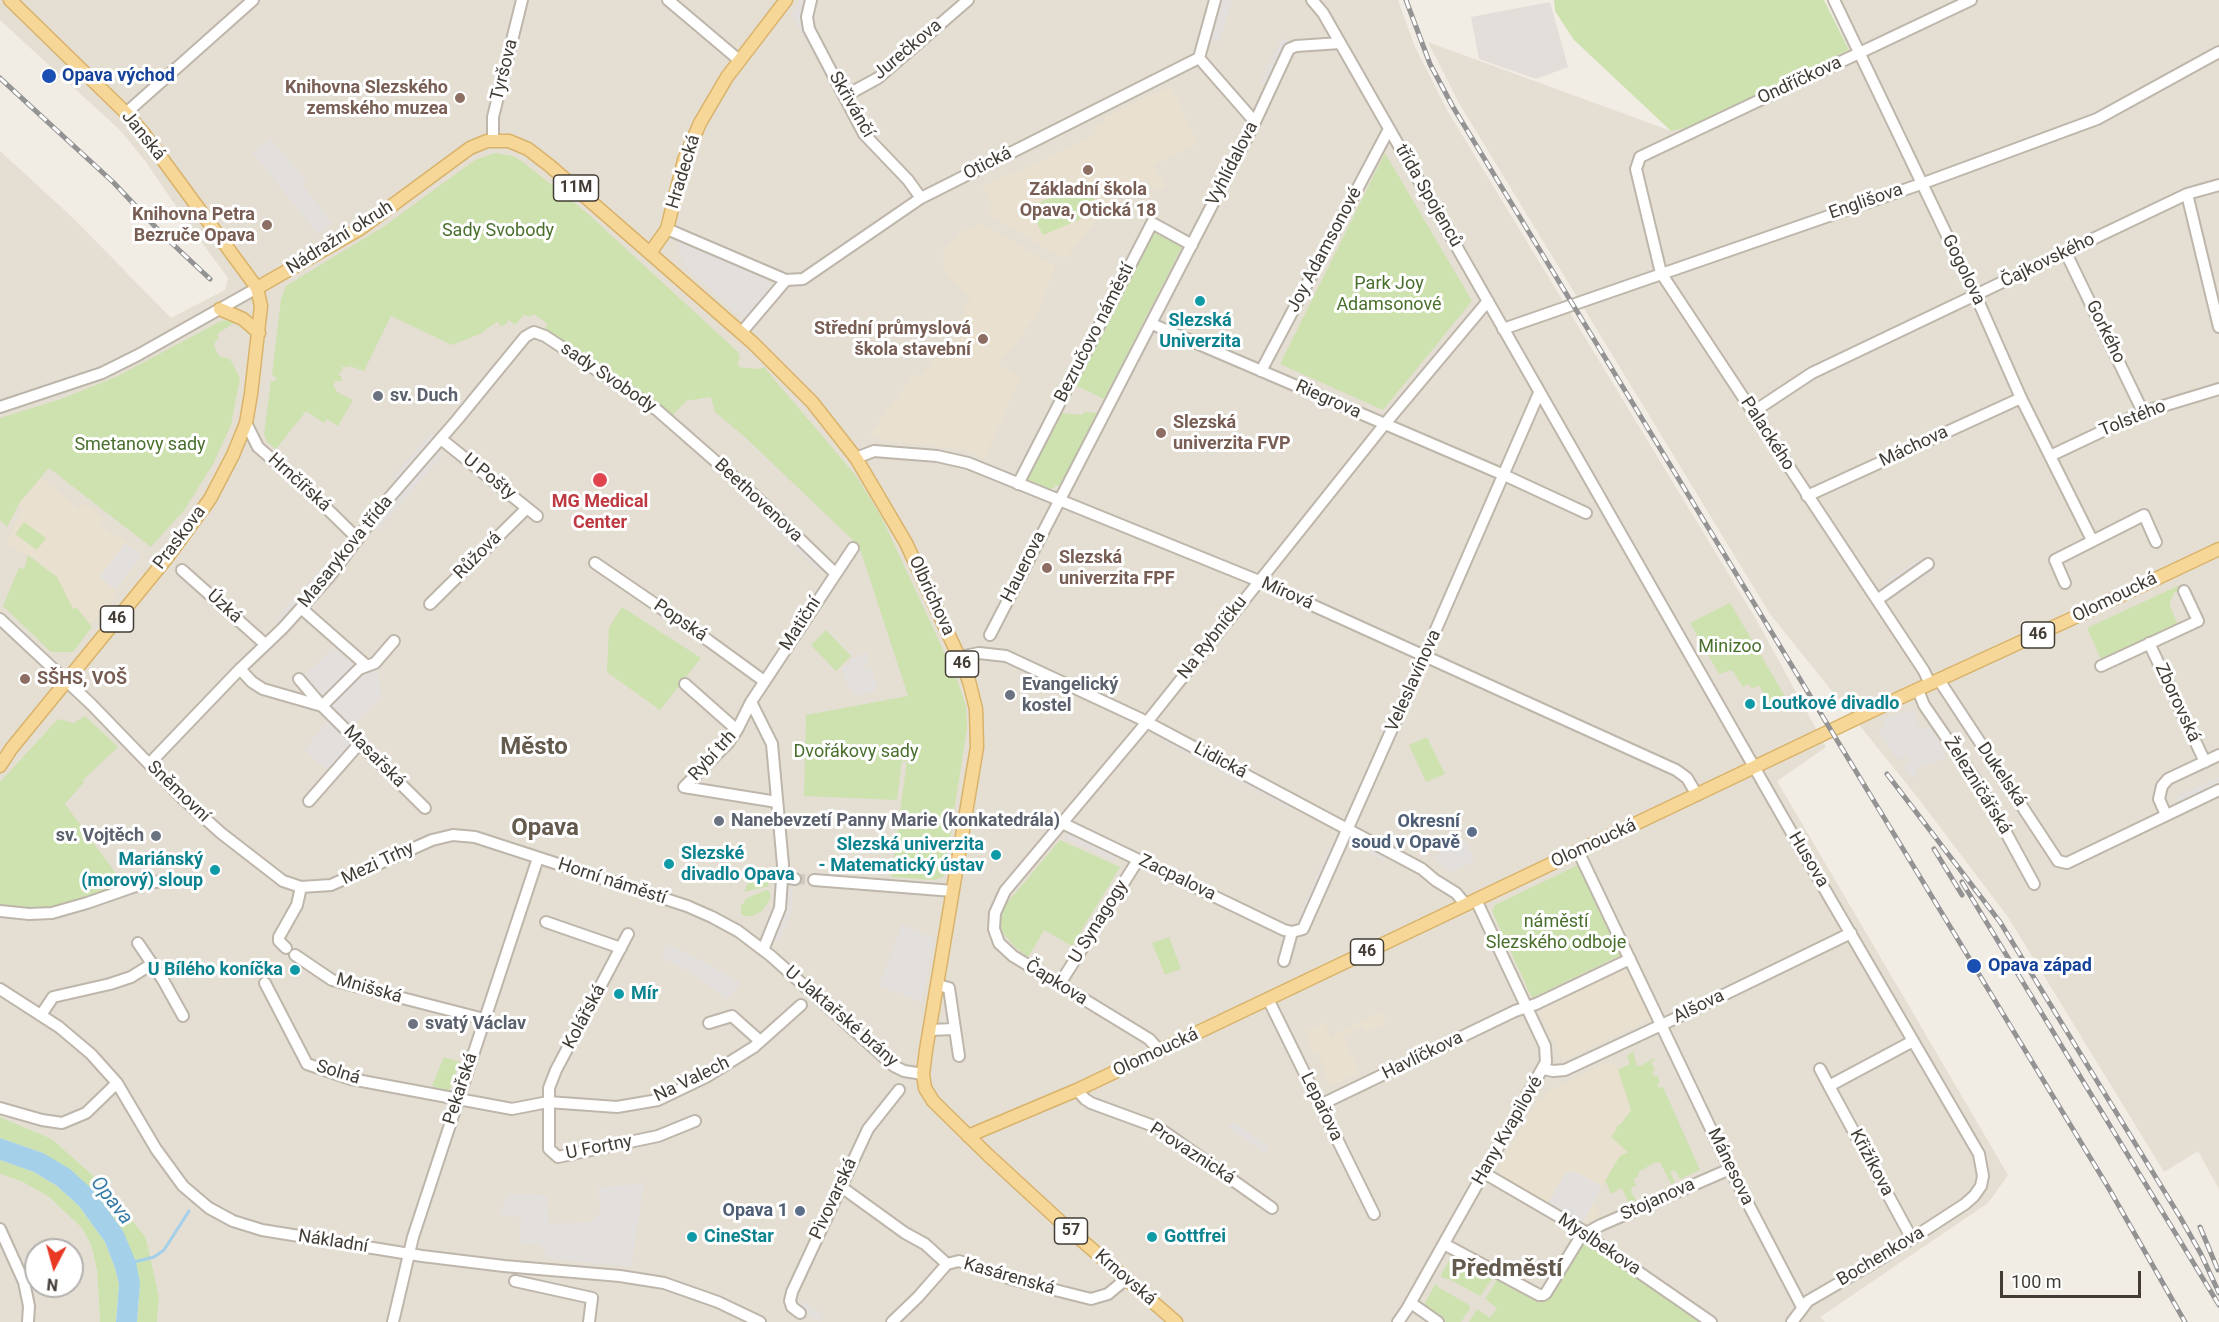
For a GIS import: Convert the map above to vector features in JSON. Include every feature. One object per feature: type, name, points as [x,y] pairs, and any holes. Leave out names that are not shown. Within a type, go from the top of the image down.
[{"type":"main road","name":"Janská","points":[[10,0],[126,113],[144,134],[257,288]]},
{"type":"main road","name":"Hradecká","points":[[650,253],[667,229],[690,143],[718,90],[786,0]]},
{"type":"main road","name":"11M","points":[[493,140],[509,141],[528,149],[753,343]]},
{"type":"main road","name":"Nádražní okruh","points":[[257,288],[360,229],[470,148],[478,143],[493,140]]},
{"type":"main road","name":"Praskova","points":[[0,766],[11,748],[166,560],[200,513],[233,455],[246,423],[259,333],[261,306],[257,288]]},
{"type":"main road","points":[[220,309],[243,319],[259,333]]},
{"type":"main road","name":"Olbrichova","points":[[753,343],[812,402],[856,458],[906,543],[959,657],[973,694],[977,735],[923,1074]]},
{"type":"main road","name":"Olomoucká","points":[[968,1136],[1077,1090],[2219,549]]},
{"type":"main road","name":"Praskova","points":[[0,757],[11,748]]},
{"type":"main road","name":"46","points":[[923,1074],[925,1088],[930,1098],[968,1136]]},
{"type":"main road","name":"Krnovská","points":[[968,1136],[1064,1225],[1176,1322]]},
{"type":"street","points":[[126,113],[253,0]]},
{"type":"street","name":"Tyršova","points":[[493,140],[493,117],[522,0]]},
{"type":"street","points":[[668,0],[739,60]]},
{"type":"street","name":"Skřivánčí","points":[[811,0],[807,17],[809,29],[864,134],[908,180],[921,198]]},
{"type":"street","name":"Jurečkova","points":[[845,96],[878,78],[968,0]]},
{"type":"street","points":[[1215,0],[1199,58],[1255,122]]},
{"type":"street","name":"Gogolova","points":[[1834,0],[1976,296],[2021,398],[2092,540]]},
{"type":"street","name":"Ondříčkova","points":[[1636,169],[1640,157],[1971,0]]},
{"type":"street","name":"třída Spojenců","points":[[1313,1],[1323,13],[1616,527]]},
{"type":"street","name":"Vyhlídalova","points":[[1152,324],[1255,122],[1289,49],[1296,46],[1340,43]]},
{"type":"street","name":"Englišova","points":[[1503,329],[1921,184],[2097,119],[2219,52]]},
{"type":"street","name":"Otická","points":[[786,280],[803,279],[921,198],[1199,58]]},
{"type":"street","name":"Joy Adamsonové","points":[[1261,371],[1389,129]]},
{"type":"street","name":"Palackého","points":[[1636,169],[1661,273],[1924,671],[1935,682]]},
{"type":"street","name":"Čajkovského","points":[[1753,412],[1812,373],[2187,194],[2219,185]]},
{"type":"street","points":[[2187,194],[2219,327]]},
{"type":"street","name":"Bezručovo náměstí","points":[[1018,484],[1152,224],[1192,244]]},
{"type":"street","points":[[667,229],[786,280],[741,333]]},
{"type":"street","name":"Gorkého","points":[[2067,253],[2143,412]]},
{"type":"street","name":"Nádražní okruh","points":[[0,407],[102,373],[257,288]]},
{"type":"street","name":"Na Rybníčku","points":[[1005,891],[1147,722],[1383,425],[1488,301]]},
{"type":"street","points":[[1059,500],[1152,324]]},
{"type":"street","name":"Riegrova","points":[[1152,324],[1504,475],[1586,513]]},
{"type":"street","name":"sady Svobody","points":[[534,332],[545,336],[621,385],[657,410],[679,430]]},
{"type":"street","name":"Masarykova třída","points":[[149,764],[329,577],[383,505],[525,337],[534,332]]},
{"type":"street","name":"Tolstého","points":[[2050,456],[2143,412],[2219,389]]},
{"type":"street","name":"Veleslavínova","points":[[1284,961],[1292,932],[1300,931],[1305,927],[1539,393]]},
{"type":"street","name":"Máchova","points":[[1807,496],[2021,398]]},
{"type":"street","name":"Hrnčířská","points":[[246,423],[258,447],[310,492],[358,539]]},
{"type":"street","name":"Beethovenova","points":[[679,430],[753,494],[835,573]]},
{"type":"street","name":"U Pošty","points":[[441,439],[537,516]]},
{"type":"street","name":"Mírová","points":[[856,458],[874,451],[949,458],[1059,500],[1259,581],[1676,770],[1687,778],[1697,795]]},
{"type":"street","name":"Hauerova","points":[[990,634],[1059,500]]},
{"type":"street","name":"Růžová","points":[[430,604],[527,508]]},
{"type":"street","points":[[2065,583],[2055,560],[2144,515],[2156,542]]},
{"type":"street","name":"Husova","points":[[1616,527],[1979,1154],[1983,1176],[1981,1186],[1974,1196]]},
{"type":"street","name":"Matiční","points":[[751,702],[853,548]]},
{"type":"street","name":"Popská","points":[[595,563],[710,641],[764,681]]},
{"type":"street","points":[[1877,600],[1928,564]]},
{"type":"street","name":"Úzká","points":[[182,570],[265,644]]},
{"type":"street","name":"Zborovská","points":[[2102,666],[2198,621],[2184,591]]},
{"type":"street","points":[[301,608],[367,666]]},
{"type":"street","name":"Sněmovní","points":[[0,619],[67,682],[158,775],[221,833],[283,881],[301,887]]},
{"type":"street","points":[[322,706],[359,669],[375,663],[394,641]]},
{"type":"street","name":"Zborovská","points":[[2149,643],[2205,762]]},
{"type":"street","name":"Lidická","points":[[959,657],[979,653],[1006,656],[1147,722],[1426,871],[1435,880],[1471,903]]},
{"type":"street","name":"Masařská","points":[[240,669],[252,682],[263,689],[322,706]]},
{"type":"street","name":"Masařská","points":[[299,679],[322,706],[425,808]]},
{"type":"street","name":"Dukelská","points":[[1935,682],[2058,861],[2067,862],[2166,815]]},
{"type":"street","points":[[685,684],[737,730]]},
{"type":"street","name":"Železničářská","points":[[1918,690],[1924,705],[1984,794],[2034,884]]},
{"type":"street","name":"Rybí trh","points":[[751,702],[728,743],[684,787],[777,802]]},
{"type":"street","name":"Rybí trh","points":[[751,702],[772,744],[783,877],[780,908],[763,950]]},
{"type":"street","points":[[309,801],[360,743]]},
{"type":"street","points":[[2219,755],[2169,779],[2162,786],[2159,799],[2166,815],[2219,790]]},
{"type":"street","name":"Zacpalova","points":[[1062,823],[1292,932]]},
{"type":"street","name":"Mezi Trhy","points":[[301,887],[321,887],[342,882],[432,840],[453,835]]},
{"type":"street","name":"Horní náměstí","points":[[453,835],[475,837],[687,906],[738,931],[763,950]]},
{"type":"street","points":[[1578,851],[1662,1025]]},
{"type":"street","name":"Pekařská","points":[[393,1322],[408,1254],[538,858]]},
{"type":"street","name":"U Synagogy","points":[[1059,985],[1138,860]]},
{"type":"street","points":[[783,877],[795,879]]},
{"type":"street","points":[[814,880],[953,891]]},
{"type":"street","points":[[0,911],[29,914],[52,913],[144,884],[167,881]]},
{"type":"street","name":"Mnišská","points":[[301,887],[297,905],[279,937],[279,941],[290,951],[332,980],[484,1019]]},
{"type":"street","name":"Čapkova","points":[[1005,891],[995,913],[994,929],[999,943],[1013,956],[1149,1039],[1160,1051]]},
{"type":"street","name":"Hany Kvapilové","points":[[1398,1322],[1411,1303],[1546,1062],[1546,1052],[1526,1007],[1471,903]]},
{"type":"street","points":[[546,922],[621,948]]},
{"type":"street","name":"Alšova","points":[[1544,1069],[1565,1070],[1851,933]]},
{"type":"street","name":"Kolářská","points":[[548,1102],[549,1088],[556,1070],[628,934]]},
{"type":"street","points":[[138,943],[183,1016]]},
{"type":"street","name":"U Jaktařské brány","points":[[763,950],[894,1066],[903,1071],[923,1074]]},
{"type":"street","name":"Havlíčkova","points":[[1320,1105],[1630,959]]},
{"type":"street","points":[[41,1015],[53,997],[131,977],[152,964]]},
{"type":"street","name":"Solná","points":[[265,983],[307,1064],[351,1079],[458,1098]]},
{"type":"street","points":[[938,985],[949,988],[959,1056]]},
{"type":"street","name":"Nákladní","points":[[0,989],[76,1040],[117,1083],[170,1170],[191,1193],[220,1215],[262,1230],[408,1254],[654,1281],[697,1293],[760,1322]]},
{"type":"street","name":"Lepařova","points":[[1268,999],[1374,1214]]},
{"type":"street","name":"Na Valech","points":[[458,1098],[512,1109],[548,1102],[617,1107],[658,1100],[705,1077],[760,1041],[801,1005]]},
{"type":"street","points":[[709,1023],[732,1016],[760,1041]]},
{"type":"street","name":"Mánesova","points":[[1662,1025],[1730,1169],[1802,1307]]},
{"type":"street","points":[[929,1030],[955,1029]]},
{"type":"street","points":[[1829,1086],[1913,1041]]},
{"type":"street","name":"Křižíkova","points":[[1820,1069],[1912,1239]]},
{"type":"street","points":[[0,1108],[62,1123],[86,1113],[117,1083]]},
{"type":"street","name":"Pivovarská","points":[[800,1313],[792,1307],[790,1301],[792,1292],[868,1130],[898,1090]]},
{"type":"street","name":"Provaznická","points":[[1077,1090],[1092,1103],[1159,1128],[1272,1208]]},
{"type":"street","name":"U Fortny","points":[[548,1102],[549,1149],[558,1157],[658,1136],[695,1121]]},
{"type":"street","name":"Stojanova","points":[[1587,1233],[1730,1169]]},
{"type":"street","name":"Myslbekova","points":[[1484,1173],[1587,1233],[1601,1246],[1712,1322]]},
{"type":"street","name":"Kasárenská","points":[[840,1186],[905,1233],[926,1244],[947,1264],[959,1261],[1011,1280],[1091,1299],[1108,1294],[1126,1279]]},
{"type":"street","name":"Bochenkova","points":[[1792,1322],[1808,1301],[1912,1239],[1974,1196]]},
{"type":"street","points":[[0,1229],[24,1282],[29,1306],[28,1322]]},
{"type":"street","points":[[1444,1244],[1543,1295],[1578,1239],[1587,1233]]},
{"type":"street","points":[[892,1322],[947,1264]]},
{"type":"street","points":[[515,1281],[592,1298],[589,1322]]},
{"type":"street","points":[[1411,1303],[1437,1322]]},
{"type":"shaded area","points":[[0,0],[1398,0],[1415,47],[1447,110],[1757,621],[1826,747],[1777,781],[2008,1175],[1988,1203],[1820,1317],[1825,1322],[157,1322],[159,1299],[146,1238],[107,1188],[52,1139],[0,1117],[0,151],[73,218],[171,318],[225,290],[228,278],[200,240],[201,237],[198,237],[191,229],[192,226],[121,131],[0,20]]},
{"type":"shaded area","points":[[515,0],[519,0],[490,117],[487,116]]},
{"type":"shaded area","points":[[800,0],[811,0],[809,6],[819,57],[815,57],[792,15]]},
{"type":"shaded area","points":[[1223,0],[1232,0],[1219,42],[1211,40]]},
{"type":"shaded area","points":[[1827,0],[2219,0],[2219,1189],[2198,1151],[2164,1172],[2008,917],[1918,798],[1770,614],[1459,103],[1428,42],[1671,131],[1849,50]]},
{"type":"shaded area","points":[[1550,2],[1568,67],[1536,79],[1479,59],[1471,17]]},
{"type":"shaded area","points":[[1282,38],[1290,42],[1268,86],[1260,83]]},
{"type":"shaded area","name":"Základní škola Opava, Otická 18","points":[[1171,86],[1198,143],[1154,165],[1165,186],[1155,192],[1147,178],[1132,186],[1091,227],[1065,260],[988,214],[993,209],[982,186],[1096,134],[1093,127],[1103,122],[1106,123],[1104,118]]},
{"type":"shaded area","points":[[270,139],[307,181],[303,185],[332,223],[318,234],[253,153]]},
{"type":"shaded area","name":"Střední průmyslová škola stavební","points":[[981,223],[1056,266],[1036,317],[999,364],[1021,378],[984,459],[964,450],[880,440],[869,435],[915,373],[921,377],[966,312],[962,309],[971,297],[946,276],[942,252],[965,228],[966,231]]},
{"type":"shaded area","points":[[677,236],[761,275],[777,288],[746,321],[685,267],[678,251]]},
{"type":"shaded area","points":[[431,433],[436,437],[397,482],[393,477]]},
{"type":"shaded area","points":[[438,450],[443,455],[377,531],[372,526]]},
{"type":"shaded area","points":[[41,478],[79,508],[82,504],[92,508],[104,520],[100,524],[145,555],[102,615],[90,624],[76,607],[73,609],[57,577],[28,555],[7,544],[21,508],[18,505]]},
{"type":"shaded area","points":[[757,500],[825,567],[817,570],[749,503]]},
{"type":"shaded area","points":[[125,543],[142,555],[116,590],[99,577]]},
{"type":"shaded area","points":[[1926,555],[1935,570],[1892,598],[1884,582]]},
{"type":"shaded area","points":[[329,560],[334,565],[281,625],[275,620]]},
{"type":"shaded area","points":[[333,648],[368,675],[377,667],[382,697],[353,726],[338,716],[301,679]]},
{"type":"shaded area","points":[[866,652],[869,662],[864,664],[866,670],[871,668],[878,690],[855,696],[853,689],[849,689],[842,669],[856,656]]},
{"type":"shaded area","points":[[1912,709],[1920,729],[1931,727],[1946,758],[1917,768],[1916,775],[1911,778],[1903,767],[1911,760],[1907,754],[1898,760],[1878,731],[1885,727],[1883,720]]},
{"type":"shaded area","points":[[329,719],[350,740],[349,747],[329,771],[304,750]]},
{"type":"shaded area","points":[[1163,733],[1290,801],[1290,809],[1163,741]]},
{"type":"shaded area","points":[[2219,777],[2219,786],[2179,805],[2176,797]]},
{"type":"shaded area","points":[[1068,831],[1117,855],[1114,861],[1065,838]]},
{"type":"shaded area","points":[[1354,837],[1386,854],[1385,861],[1354,845]]},
{"type":"shaded area","points":[[1465,840],[1475,861],[1452,872],[1439,864],[1435,856]]},
{"type":"shaded area","points":[[1330,845],[1334,854],[1302,925],[1298,918]]},
{"type":"shaded area","points":[[792,888],[792,909],[780,941],[774,938],[785,910],[786,889]]},
{"type":"shaded area","points":[[902,925],[934,938],[922,1003],[879,985]]},
{"type":"shaded area","points":[[667,944],[740,983],[728,999],[690,972],[661,957]]},
{"type":"shaded area","points":[[1626,968],[1651,1019],[1563,1061],[1539,1011]]},
{"type":"shaded area","points":[[1381,1012],[1386,1023],[1366,1033],[1362,1027],[1343,1036],[1360,1073],[1331,1086],[1324,1071],[1326,1069],[1317,1052],[1313,1053],[1307,1039],[1310,1035],[1307,1030],[1324,1022],[1332,1039],[1333,1035]]},
{"type":"shaded area","points":[[1611,1061],[1618,1070],[1631,1110],[1611,1137],[1628,1152],[1620,1156],[1594,1202],[1601,1217],[1585,1223],[1498,1175],[1497,1171],[1538,1099],[1541,1100],[1547,1092]]},
{"type":"shaded area","points":[[1233,1122],[1269,1146],[1264,1153],[1229,1127]]},
{"type":"shaded area","points":[[1566,1172],[1576,1172],[1602,1186],[1583,1223],[1548,1203]]},
{"type":"shaded area","points":[[0,1174],[21,1181],[49,1197],[82,1228],[91,1245],[97,1270],[100,1322],[0,1322]]},
{"type":"shaded area","points":[[644,1183],[631,1267],[546,1258],[541,1244],[520,1244],[521,1217],[500,1215],[508,1194],[546,1195],[549,1224],[591,1222],[601,1212],[598,1188]]},
{"type":"shaded area","points":[[802,1301],[824,1316],[820,1322],[798,1307]]},
{"type":"green space","points":[[1554,0],[1824,0],[1849,50],[1694,126],[1671,131],[1574,40],[1555,11]]},
{"type":"green space","points":[[495,153],[513,156],[523,162],[587,213],[738,352],[740,358],[737,364],[740,367],[759,369],[764,367],[856,476],[881,516],[958,682],[966,706],[967,728],[944,876],[935,880],[891,877],[907,761],[902,761],[897,800],[804,796],[806,715],[908,696],[859,546],[746,438],[715,412],[711,397],[686,401],[671,417],[545,328],[548,324],[534,314],[529,317],[524,315],[515,325],[509,320],[505,325],[500,326],[498,321],[480,334],[452,345],[391,316],[364,371],[357,369],[356,366],[351,367],[351,364],[349,367],[341,367],[343,369],[338,375],[341,376],[342,381],[336,381],[333,385],[337,392],[353,400],[338,426],[327,419],[324,423],[306,411],[276,449],[267,442],[264,434],[271,381],[276,381],[272,375],[281,299],[286,286],[383,227],[475,160]]},
{"type":"green space","name":"Park Joy Adamsonové","points":[[1385,153],[1472,301],[1383,410],[1280,364]]},
{"type":"green space","points":[[1086,182],[1100,211],[1043,235],[1029,207]]},
{"type":"green space","points":[[1153,232],[1182,247],[1104,399],[1075,385]]},
{"type":"green space","name":"Smetanovy sady","points":[[235,320],[217,334],[219,339],[216,340],[214,346],[219,356],[230,359],[240,378],[231,425],[213,464],[185,509],[151,547],[49,468],[20,502],[7,527],[0,520],[0,418],[61,399],[116,377],[221,321]]},
{"type":"green space","points":[[1084,412],[1098,413],[1060,487],[1056,485],[1050,489],[1026,479],[1060,413],[1082,415]]},
{"type":"green space","points":[[24,522],[46,538],[37,550],[15,534]]},
{"type":"green space","points":[[28,555],[57,577],[73,609],[76,607],[92,627],[73,652],[51,652],[3,606],[19,568],[24,569]]},
{"type":"green space","points":[[2182,584],[2186,588],[2174,593],[2170,602],[2179,627],[2103,663],[2087,628]]},
{"type":"green space","name":"Minizoo","points":[[1730,603],[1786,698],[1771,706],[1759,685],[1752,689],[1749,684],[1743,687],[1732,670],[1719,674],[1690,623]]},
{"type":"green space","points":[[622,607],[701,658],[660,710],[607,672],[609,627]]},
{"type":"green space","points":[[826,630],[851,656],[836,671],[811,645]]},
{"type":"green space","points":[[85,716],[118,747],[83,780],[84,782],[65,804],[125,886],[75,904],[46,909],[15,909],[0,906],[0,782],[58,719],[74,723]]},
{"type":"green space","points":[[1427,737],[1445,774],[1426,782],[1409,745]]},
{"type":"green space","points":[[1060,840],[1120,867],[1072,946],[1044,930],[1028,957],[1015,947],[1002,932],[1000,925],[1002,909]]},
{"type":"green space","name":"náměstí Slezského odboje","points":[[1578,865],[1621,955],[1532,998],[1492,911],[1495,905]]},
{"type":"green space","points":[[761,878],[768,882],[769,886],[744,892],[749,881]]},
{"type":"green space","points":[[767,890],[770,892],[770,899],[762,911],[752,916],[744,916],[741,913],[741,906],[747,898]]},
{"type":"green space","points":[[1169,937],[1181,969],[1165,975],[1152,943]]},
{"type":"green space","points":[[1633,1051],[1637,1066],[1654,1058],[1655,1060],[1651,1062],[1655,1070],[1652,1072],[1654,1076],[1657,1075],[1660,1082],[1657,1084],[1659,1088],[1663,1087],[1700,1170],[1680,1179],[1675,1170],[1670,1172],[1675,1182],[1671,1184],[1660,1162],[1654,1163],[1638,1172],[1639,1176],[1633,1179],[1636,1185],[1632,1187],[1631,1192],[1637,1201],[1629,1204],[1622,1188],[1610,1194],[1605,1181],[1620,1156],[1628,1152],[1611,1137],[1616,1127],[1631,1110],[1618,1070],[1630,1064],[1627,1056]]},
{"type":"green space","points":[[444,1057],[460,1062],[449,1091],[432,1086]]},
{"type":"green space","points":[[0,1117],[52,1139],[107,1188],[146,1238],[159,1297],[157,1322],[137,1322],[140,1283],[43,1153],[0,1138]]},
{"type":"green space","points":[[0,1160],[34,1172],[57,1186],[79,1206],[105,1242],[119,1284],[116,1322],[100,1322],[97,1270],[91,1245],[82,1228],[49,1197],[21,1181],[0,1174]]},
{"type":"green space","points":[[1583,1239],[1701,1322],[1469,1322],[1477,1309],[1490,1318],[1497,1308],[1485,1299],[1497,1280],[1533,1300],[1540,1301],[1547,1298]]},
{"type":"green space","points":[[1453,1255],[1458,1258],[1456,1265],[1466,1270],[1467,1268],[1472,1271],[1472,1274],[1484,1280],[1487,1275],[1493,1278],[1480,1296],[1449,1279],[1442,1278],[1441,1274]]},
{"type":"green space","points":[[1438,1284],[1438,1287],[1469,1305],[1470,1308],[1461,1322],[1446,1322],[1429,1309],[1422,1308],[1435,1285]]},
{"type":"water","points":[[0,1138],[43,1153],[70,1169],[95,1192],[123,1231],[136,1262],[140,1283],[137,1322],[116,1322],[119,1284],[115,1268],[105,1242],[79,1206],[57,1186],[34,1172],[0,1160]]},
{"type":"waterway","points":[[134,1262],[154,1257],[164,1250],[189,1211]]},
{"type":"tunnel","points":[[795,879],[814,880]]},
{"type":"railway","points":[[1406,0],[1430,64],[1453,107],[2108,1187],[2185,1322]]},
{"type":"railway","points":[[0,78],[114,183],[163,235],[210,279]]},
{"type":"railway","points":[[1887,774],[2000,922],[2180,1217],[2219,1293]]},
{"type":"railway","points":[[1934,849],[1962,895]]},
{"type":"railway","points":[[1962,882],[2219,1305]]},
{"type":"railway","points":[[2200,1227],[2218,1270]]},
{"type":"place","name":"Opava východ","points":[[49,76]]},
{"type":"place","name":"Knihovna Slezského zemského muzea","points":[[460,98]]},
{"type":"place","name":"Základní škola Opava, Otická 18","points":[[1088,170]]},
{"type":"place","name":"Knihovna Petra Bezruče Opava","points":[[267,225]]},
{"type":"place","name":"Slezská Univerzita","points":[[1200,301]]},
{"type":"place","name":"Střední průmyslová škola stavební","points":[[983,339]]},
{"type":"place","name":"sv. Duch","points":[[378,396]]},
{"type":"place","name":"Slezská univerzita FVP","points":[[1161,433]]},
{"type":"place","name":"MG Medical Center","points":[[600,480]]},
{"type":"place","name":"Slezská univerzita FPF","points":[[1047,568]]},
{"type":"place","name":"SŠHS, VOŠ","points":[[25,679]]},
{"type":"place","name":"Evangelický kostel","points":[[1010,695]]},
{"type":"place","name":"Loutkové divadlo","points":[[1750,704]]},
{"type":"place","name":"Nanebevzetí Panny Marie (konkatedrála)","points":[[719,821]]},
{"type":"place","name":"Okresní soud v Opavě","points":[[1472,832]]},
{"type":"place","name":"sv. Vojtěch","points":[[156,836]]},
{"type":"place","name":"Slezská univerzita - Matematický ústav","points":[[996,855]]},
{"type":"place","name":"Slezské divadlo Opava","points":[[669,864]]},
{"type":"place","name":"Mariánský (morový) sloup","points":[[215,870]]},
{"type":"place","name":"Opava západ","points":[[1974,966]]},
{"type":"place","name":"U Bílého koníčka","points":[[295,970]]},
{"type":"place","name":"Mír","points":[[619,994]]},
{"type":"place","name":"svatý Václav","points":[[413,1024]]},
{"type":"place","name":"Opava 1","points":[[800,1211]]},
{"type":"place","name":"CineStar","points":[[692,1237]]},
{"type":"place","name":"Gottfrei","points":[[1152,1237]]},
{"type":"district","name":"Město","points":[[534,748]]},
{"type":"district","name":"Opava","points":[[545,829]]},
{"type":"district","name":"Předměstí","points":[[1507,1270]]},
{"type":"park label","name":"Sady Svobody","points":[[498,231]]},
{"type":"park label","name":"Dvořákovy sady","points":[[856,752]]}]
